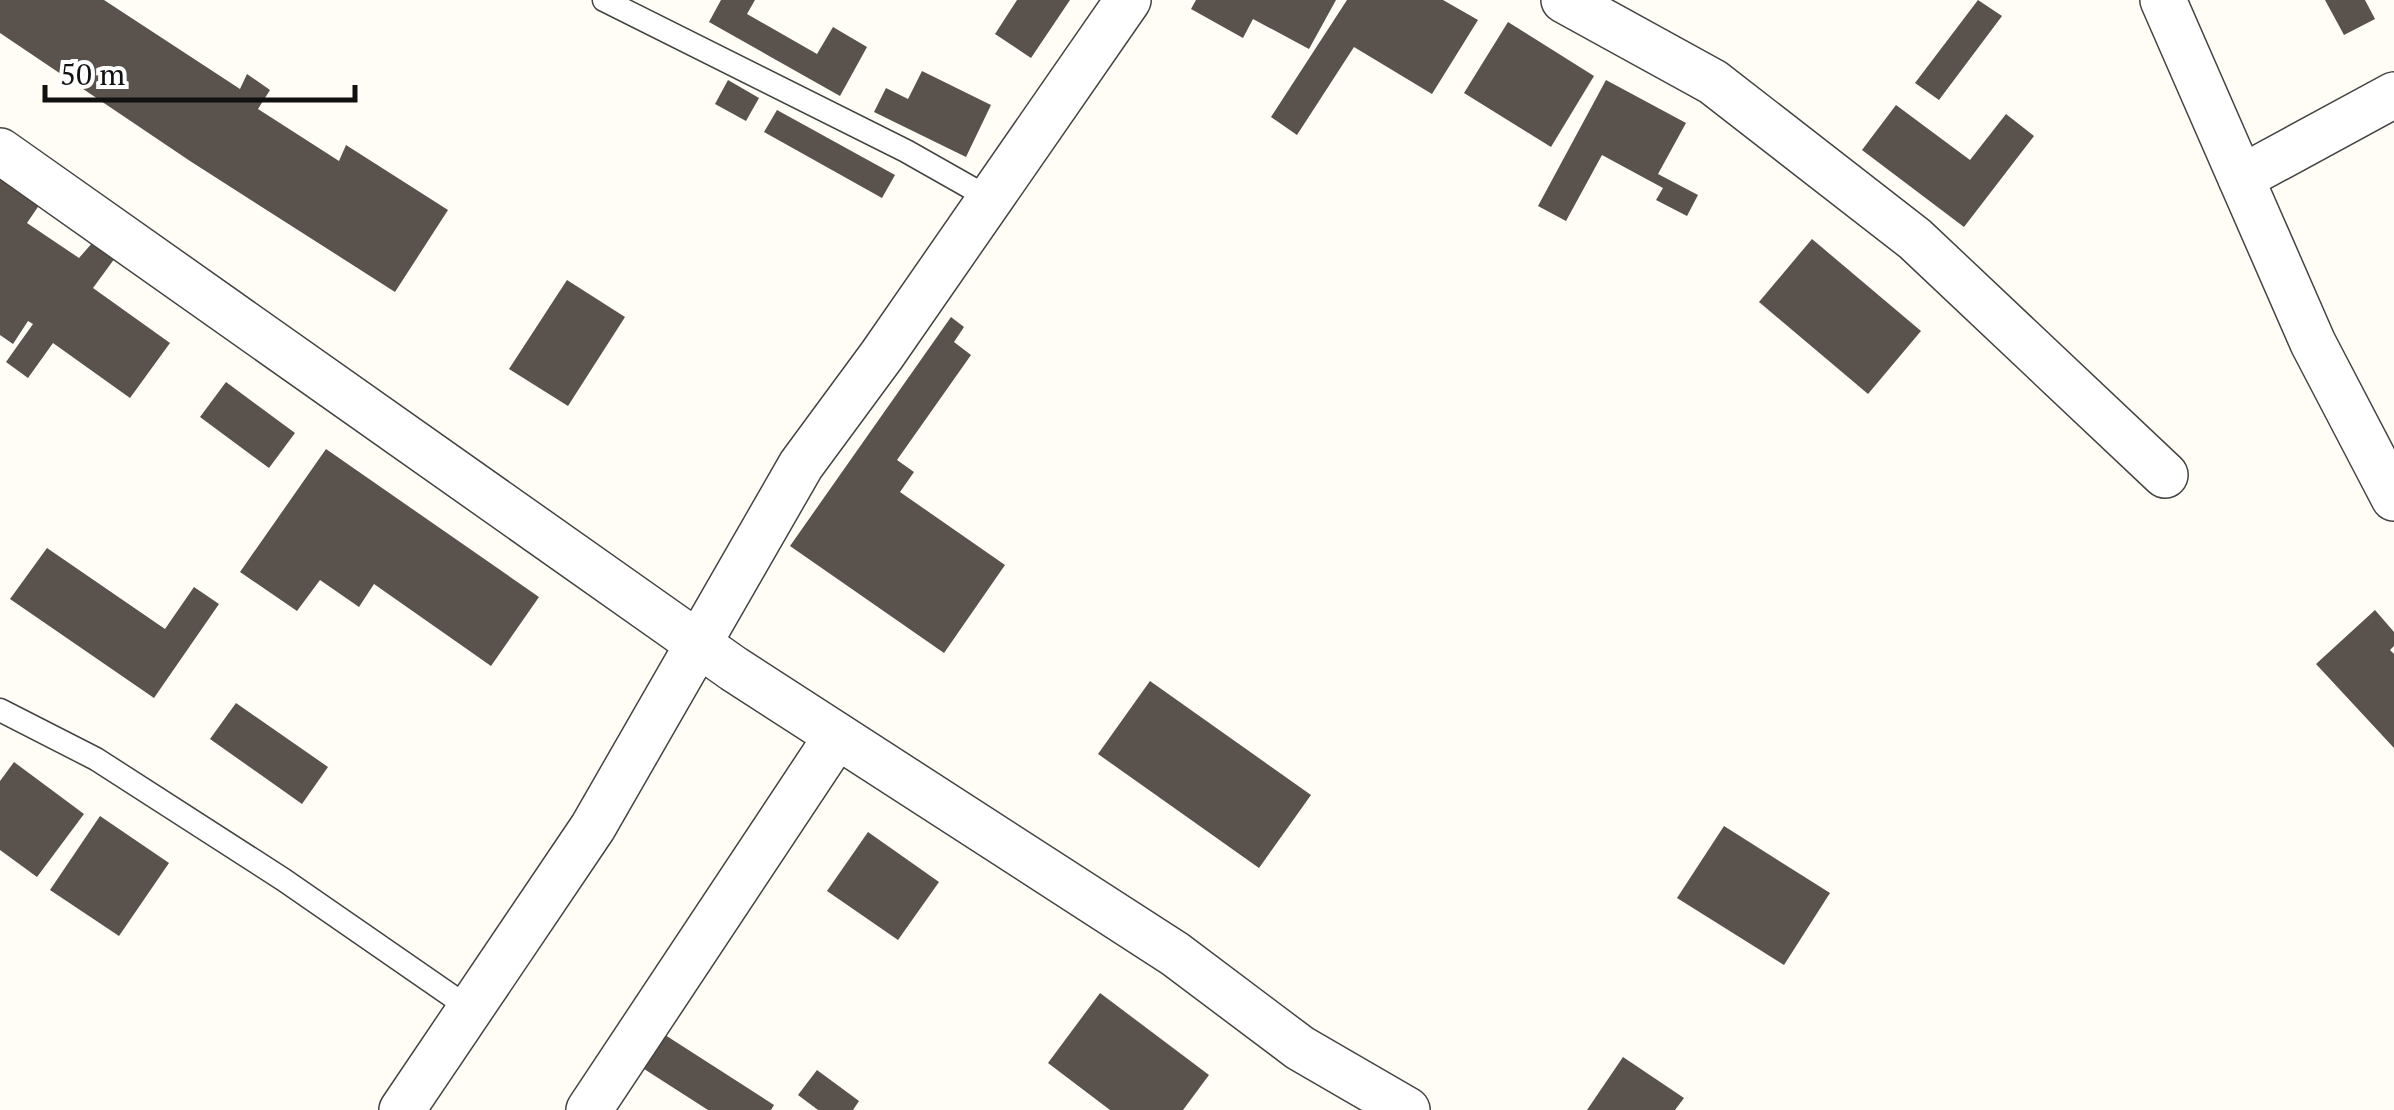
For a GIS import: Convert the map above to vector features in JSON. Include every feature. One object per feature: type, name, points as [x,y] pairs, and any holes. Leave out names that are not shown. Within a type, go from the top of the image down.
[{"type":"street","points":[[402,1110],[593,827],[802,465],[1128,0]]},
{"type":"street","points":[[1564,0],[1713,82],[1915,240],[2165,475]]},
{"type":"street","points":[[2164,0],[2313,343],[2394,498]]},
{"type":"street","points":[[2242,178],[2394,95]]},
{"type":"street","points":[[0,151],[698,643],[1175,954],[1300,1048],[1407,1110]]},
{"type":"street","points":[[589,1110],[837,736]]},
{"type":"lane","points":[[604,0],[906,150],[988,198]]},
{"type":"lane","points":[[0,710],[96,759],[284,880],[469,1008]]},
{"type":"building","points":[[0,0],[104,0],[240,89],[247,74],[270,90],[258,109],[339,161],[346,145],[448,210],[395,292],[0,33]]},
{"type":"building","points":[[721,0],[755,0],[747,14],[817,54],[833,27],[867,47],[840,96],[709,22]]},
{"type":"building","points":[[1017,0],[1070,0],[1031,58],[995,34]]},
{"type":"building","points":[[1196,0],[1336,0],[1309,49],[1253,19],[1243,38],[1191,9]]},
{"type":"building","points":[[1347,0],[1443,0],[1478,20],[1432,94],[1354,47],[1297,135],[1271,117]]},
{"type":"building","points":[[1978,0],[2002,16],[1939,100],[1915,83]]},
{"type":"building","points":[[2325,0],[2365,0],[2375,19],[2344,35]]},
{"type":"building","points":[[1508,22],[1594,76],[1551,147],[1464,93]]},
{"type":"building","points":[[922,71],[991,105],[966,157],[874,112],[886,88],[908,99]]},
{"type":"building","points":[[728,80],[759,98],[746,121],[715,104]]},
{"type":"building","points":[[1606,80],[1686,123],[1658,174],[1698,195],[1687,216],[1656,200],[1663,188],[1602,155],[1566,221],[1538,206]]},
{"type":"building","points":[[1896,105],[1970,160],[2006,114],[2034,136],[1964,227],[1862,150]]},
{"type":"building","points":[[777,110],[895,175],[882,198],[764,132]]},
{"type":"building","points":[[0,164],[46,195],[27,223],[79,258],[93,242],[115,258],[93,288],[170,343],[130,398],[53,343],[28,378],[6,362],[33,324],[28,321],[13,344],[0,335]]},
{"type":"building","points":[[1812,239],[1921,331],[1868,394],[1759,302]]},
{"type":"building","points":[[567,280],[625,317],[568,406],[509,369]]},
{"type":"building","points":[[951,317],[964,327],[954,342],[971,355],[897,460],[914,472],[900,492],[1005,565],[944,653],[790,546]]},
{"type":"building","points":[[226,382],[295,433],[269,468],[200,417]]},
{"type":"building","points":[[326,449],[539,597],[491,666],[374,584],[359,607],[320,580],[297,611],[240,572]]},
{"type":"building","points":[[47,548],[165,629],[194,587],[219,604],[154,698],[10,599]]},
{"type":"building","points":[[2375,610],[2394,632],[2394,646],[2390,650],[2394,654],[2394,748],[2316,664]]},
{"type":"building","points":[[1150,681],[1311,795],[1259,868],[1098,754]]},
{"type":"building","points":[[236,703],[328,767],[302,804],[210,739]]},
{"type":"building","points":[[14,762],[84,814],[37,877],[0,850],[0,781]]},
{"type":"building","points":[[100,816],[169,863],[119,936],[50,890]]},
{"type":"building","points":[[1724,826],[1830,893],[1784,965],[1677,898]]},
{"type":"building","points":[[868,832],[939,882],[898,940],[827,891]]},
{"type":"building","points":[[1100,993],[1209,1075],[1183,1110],[1110,1110],[1048,1063]]},
{"type":"building","points":[[662,1033],[774,1105],[771,1110],[708,1110],[641,1067]]},
{"type":"building","points":[[1623,1057],[1684,1098],[1675,1110],[1587,1110]]},
{"type":"building","points":[[817,1070],[859,1101],[853,1110],[818,1110],[798,1095]]}]
